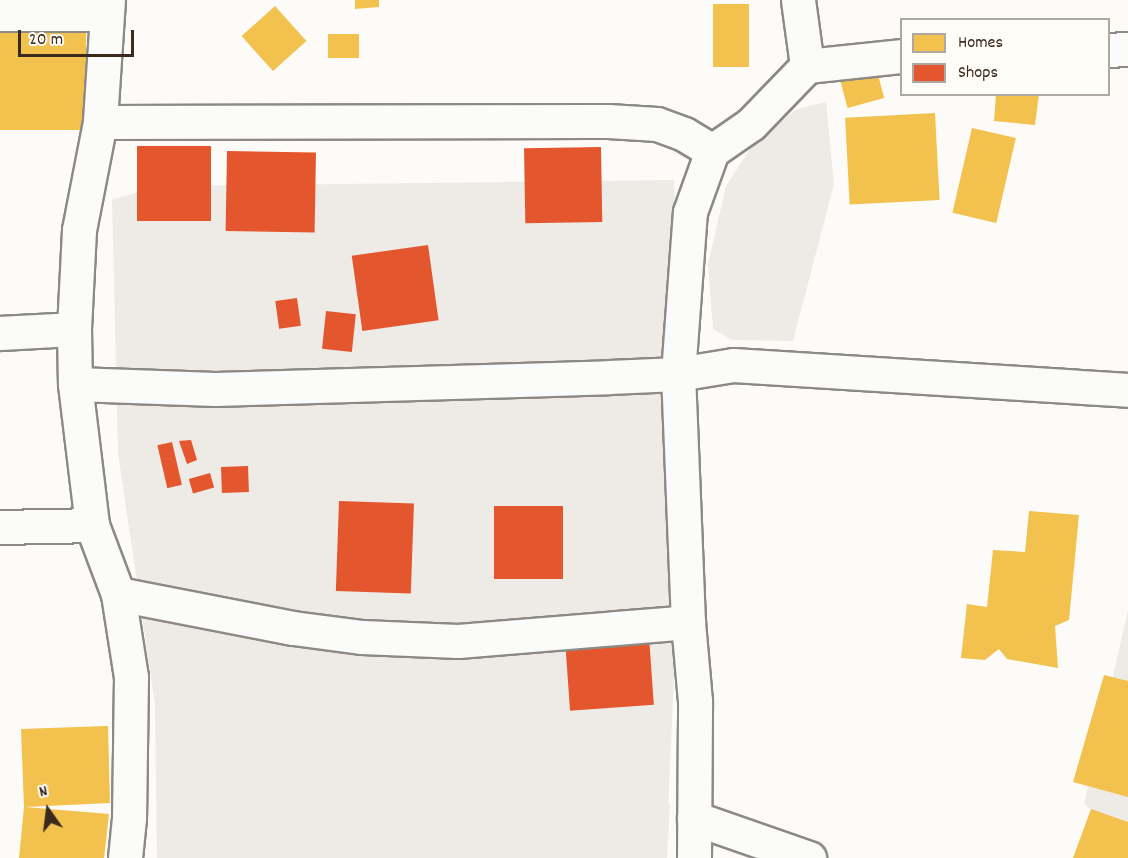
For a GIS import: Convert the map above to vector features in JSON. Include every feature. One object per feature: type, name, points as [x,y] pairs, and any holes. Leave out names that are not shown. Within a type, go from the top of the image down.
[{"type":"street","points":[[798,0],[807,66]]},
{"type":"street","points":[[0,14],[107,7],[100,122],[79,230],[74,329],[75,384],[92,525],[118,594],[131,676],[129,818],[125,858]]},
{"type":"street","points":[[1110,50],[1128,49]]},
{"type":"street","points":[[694,858],[694,701],[688,622],[678,374],[690,212],[712,151],[751,124],[807,66],[900,56]]},
{"type":"street","points":[[100,122],[608,121],[657,124],[684,134],[712,151]]},
{"type":"street","points":[[0,333],[74,329]]},
{"type":"street","points":[[75,384],[215,389],[678,374],[733,365],[1128,390]]},
{"type":"street","points":[[0,527],[92,525]]},
{"type":"street","points":[[118,594],[293,628],[362,637],[458,640],[688,622]]},
{"type":"street","points":[[694,818],[809,858]]},
{"type":"shaded area","points":[[826,102],[834,184],[793,341],[732,340],[713,329],[708,264],[726,186],[752,146],[797,109]]},
{"type":"shaded area","points":[[674,180],[681,514],[666,858],[157,858],[155,704],[118,453],[112,200],[159,186]]},
{"type":"shaded area","points":[[1128,610],[1128,839],[1084,804]]},
{"type":"shaded area","points":[[549,691],[555,806],[670,804],[667,858],[157,858],[156,702]]},
{"type":"building: Homes","points":[[355,0],[379,0],[379,7],[355,9]]},
{"type":"building: Homes","points":[[713,4],[749,4],[749,67],[713,67]]},
{"type":"building: Homes","points":[[275,6],[306,41],[273,71],[242,36]]},
{"type":"building: Homes","points":[[0,24],[86,24],[86,130],[0,130]]},
{"type":"building: Homes","points":[[328,34],[359,34],[359,58],[328,58]]},
{"type":"building: Homes","points":[[877,71],[884,98],[848,108],[840,81]]},
{"type":"building: Homes","points":[[996,96],[1039,96],[1035,125],[994,121]]},
{"type":"building: Homes","points":[[935,113],[940,200],[850,205],[845,118]]},
{"type":"building: Homes","points":[[972,128],[1016,138],[996,223],[952,213]]},
{"type":"building: Homes","points":[[1029,511],[1079,515],[1069,620],[1055,626],[1058,668],[1007,659],[999,649],[985,660],[961,658],[967,604],[987,607],[993,550],[1025,552]]},
{"type":"building: Homes","points":[[1104,675],[1128,681],[1128,797],[1073,782]]},
{"type":"building: Homes","points":[[108,726],[110,803],[25,807],[109,814],[104,858],[19,858],[24,807],[21,729]]},
{"type":"building: Homes","points":[[1091,809],[1128,822],[1128,858],[1073,858]]},
{"type":"building: Shops","points":[[137,146],[211,146],[211,221],[137,221]]},
{"type":"building: Shops","points":[[601,147],[602,222],[525,223],[524,148]]},
{"type":"building: Shops","points":[[227,151],[316,153],[315,233],[226,231]]},
{"type":"building: Shops","points":[[428,245],[439,320],[362,331],[352,256]]},
{"type":"building: Shops","points":[[297,298],[301,326],[279,329],[275,301]]},
{"type":"building: Shops","points":[[326,311],[356,314],[352,352],[322,349]]},
{"type":"building: Shops","points":[[191,440],[197,460],[187,464],[179,441]]},
{"type":"building: Shops","points":[[172,442],[182,485],[167,488],[157,445]]},
{"type":"building: Shops","points":[[248,466],[249,492],[222,493],[221,467]]},
{"type":"building: Shops","points":[[210,473],[214,487],[193,493],[189,479]]},
{"type":"building: Shops","points":[[339,501],[414,504],[411,594],[336,591]]},
{"type":"building: Shops","points":[[494,506],[563,506],[563,579],[494,579]]},
{"type":"building: Shops","points":[[649,636],[654,705],[570,711],[565,642]]}]
